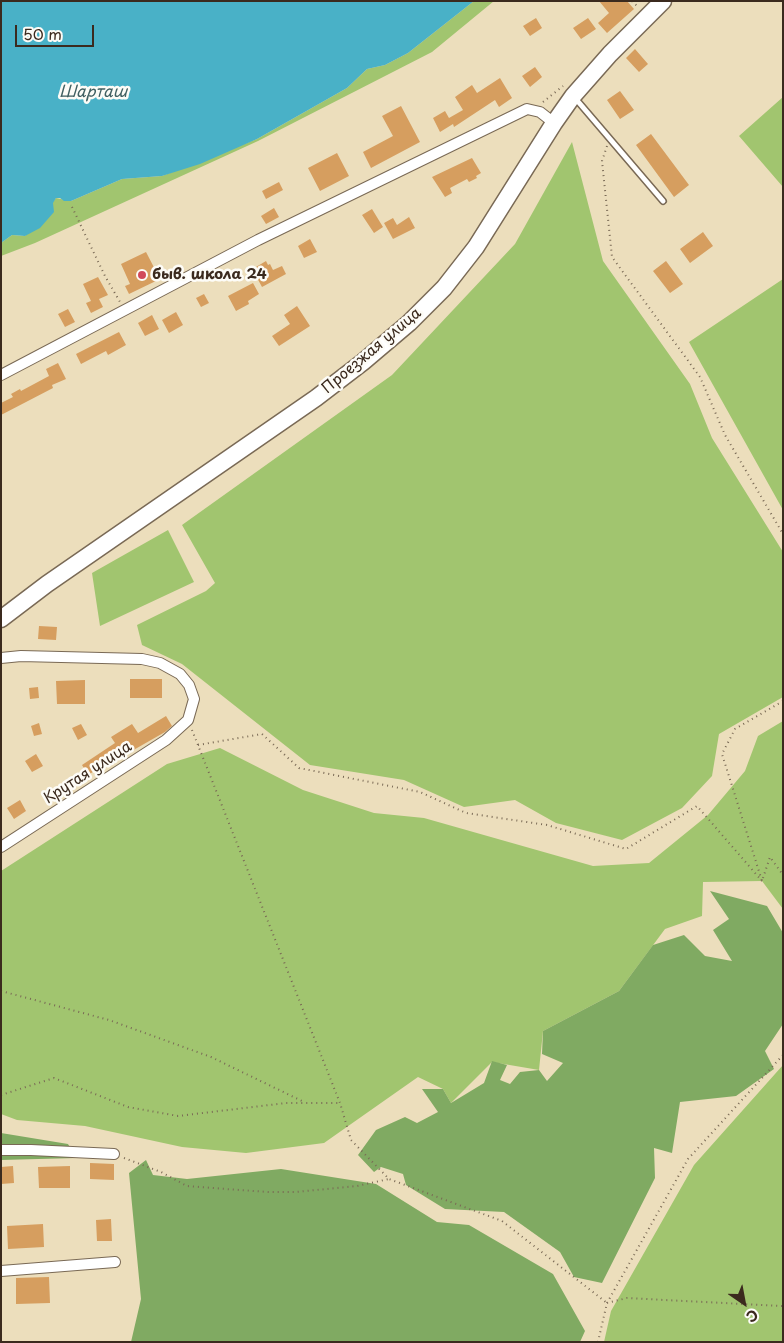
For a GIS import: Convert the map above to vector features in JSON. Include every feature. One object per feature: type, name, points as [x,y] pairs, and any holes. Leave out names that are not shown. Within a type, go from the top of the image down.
[{"type":"main road","name":"Проезжая улица","points":[[1,619],[48,584],[316,398],[409,323],[444,288],[476,247],[554,122],[573,96],[610,54],[662,1]]},
{"type":"street","points":[[1,375],[258,240],[527,109],[540,112],[554,122]]},
{"type":"street","points":[[1,658],[21,656],[142,659],[160,663],[180,674],[189,685],[194,699],[188,720]]},
{"type":"street","name":"Крутая улица","points":[[1,846],[166,740],[188,720]]},
{"type":"street","points":[[1,1150],[114,1154]]},
{"type":"street","points":[[1,1271],[115,1262]]},
{"type":"lane","points":[[573,96],[663,202]]},
{"type":"path","points":[[610,140],[602,161],[612,257],[700,377],[725,435],[783,534]]},
{"type":"path","points":[[72,207],[105,276],[125,310]]},
{"type":"path","points":[[762,881],[722,754],[735,729],[783,701]]},
{"type":"path","points":[[188,720],[340,1104],[351,1140],[389,1179],[502,1221],[608,1303]]},
{"type":"path","points":[[198,745],[262,734],[299,768],[420,792],[466,813],[547,825],[626,849],[696,806],[762,881]]},
{"type":"path","points":[[762,881],[770,857],[783,875]]},
{"type":"path","points":[[1,991],[109,1020],[211,1057],[306,1103]]},
{"type":"path","points":[[598,1342],[608,1303],[688,1159],[783,1055]]},
{"type":"path","points":[[1,1095],[54,1078],[128,1107],[178,1116],[286,1103],[340,1104]]},
{"type":"path","points":[[114,1154],[161,1172],[187,1186],[268,1192],[296,1192],[357,1186],[389,1179]]},
{"type":"path","points":[[608,1303],[627,1298],[783,1306]]},
{"type":"green space","points":[[474,1],[494,1],[432,52],[258,141],[35,243],[1,256],[1,243],[12,235],[25,236],[56,198],[71,201],[122,179],[162,176],[257,139],[347,88],[367,69],[385,65],[408,53]]},
{"type":"green space","points":[[783,97],[783,187],[739,136]]},
{"type":"green space","points":[[572,142],[603,261],[690,384],[712,438],[783,552],[783,697],[719,734],[712,776],[682,808],[622,840],[556,823],[515,800],[464,807],[404,780],[310,765],[182,664],[142,645],[137,625],[206,591],[215,583],[182,525],[392,375],[515,244]]},
{"type":"green space","points":[[783,279],[783,510],[689,342]]},
{"type":"green space","points":[[168,530],[194,582],[100,626],[92,573]]},
{"type":"green space","points":[[783,721],[783,909],[762,881],[703,882],[702,916],[665,929],[619,991],[543,1031],[539,1070],[492,1062],[451,1103],[443,1089],[418,1077],[324,1143],[246,1153],[182,1147],[85,1126],[17,1120],[1,1114],[1,871],[167,764],[220,748],[303,790],[374,813],[424,818],[593,866],[649,863],[708,815],[745,771],[758,736]]},
{"type":"green space","points":[[710,891],[767,906],[783,933],[783,1024],[765,1051],[774,1069],[736,1096],[680,1102],[672,1153],[654,1148],[655,1178],[602,1283],[574,1277],[560,1252],[504,1212],[445,1209],[406,1185],[403,1174],[381,1167],[374,1172],[358,1155],[376,1130],[405,1117],[417,1123],[438,1112],[422,1089],[443,1089],[451,1103],[484,1083],[492,1061],[507,1065],[500,1080],[510,1084],[520,1072],[539,1070],[547,1081],[563,1063],[542,1054],[543,1031],[619,991],[653,945],[684,935],[705,956],[732,961],[713,930],[729,919]]},
{"type":"green space","points":[[783,1065],[783,1342],[604,1342],[611,1311],[694,1165]]},
{"type":"green space","points":[[1,1133],[68,1144],[76,1158],[1,1160]]},
{"type":"green space","points":[[146,1160],[153,1175],[187,1179],[281,1169],[376,1184],[437,1222],[469,1225],[553,1274],[585,1331],[580,1342],[131,1342],[141,1299],[129,1173]]},
{"type":"water","name":"Шарташ","points":[[1,1],[474,1],[408,53],[385,65],[367,69],[347,88],[257,139],[200,164],[162,176],[122,179],[71,201],[56,198],[53,203],[54,212],[40,228],[25,236],[12,235],[1,243]]},
{"type":"building","points":[[599,1],[627,1],[634,9],[607,33],[598,23],[609,13]]},
{"type":"building","points":[[536,18],[542,28],[530,36],[523,26]]},
{"type":"building","points":[[588,18],[596,29],[581,39],[573,28]]},
{"type":"building","points":[[635,49],[648,64],[639,72],[626,58]]},
{"type":"building","points":[[535,67],[542,77],[530,87],[522,76]]},
{"type":"building","points":[[500,78],[512,98],[499,107],[495,100],[454,127],[453,124],[440,132],[433,118],[445,111],[449,118],[463,110],[455,97],[472,85],[477,93]]},
{"type":"building","points":[[620,91],[634,110],[620,119],[607,100]]},
{"type":"building","points":[[401,106],[420,142],[371,168],[363,152],[393,136],[382,116]]},
{"type":"building","points":[[651,134],[689,185],[674,197],[636,145]]},
{"type":"building","points":[[337,153],[349,176],[320,191],[308,168]]},
{"type":"building","points":[[472,158],[481,173],[476,176],[477,178],[469,182],[467,179],[450,188],[452,193],[445,197],[432,177]]},
{"type":"building","points":[[279,182],[283,190],[266,199],[262,191]]},
{"type":"building","points":[[274,208],[279,217],[266,224],[261,216]]},
{"type":"building","points":[[372,209],[383,227],[374,233],[362,215]]},
{"type":"building","points":[[409,217],[415,228],[393,239],[384,223],[393,218],[397,225]]},
{"type":"building","points":[[703,232],[713,246],[690,263],[680,249]]},
{"type":"building","points":[[310,239],[317,252],[304,258],[298,246]]},
{"type":"building","name":"быв. школа 24","points":[[146,252],[160,279],[129,294],[125,286],[130,284],[121,264]]},
{"type":"building","points":[[266,261],[273,270],[282,266],[286,274],[262,287],[255,274],[259,272],[256,267]]},
{"type":"building","points":[[666,261],[683,284],[670,293],[653,271]]},
{"type":"building","points":[[98,277],[108,295],[99,299],[103,307],[91,313],[86,303],[91,301],[83,284]]},
{"type":"building","points":[[253,283],[259,294],[248,301],[249,304],[236,311],[228,296]]},
{"type":"building","points":[[204,294],[209,303],[201,307],[196,298]]},
{"type":"building","points":[[297,306],[310,326],[279,346],[272,336],[290,324],[284,315]]},
{"type":"building","points":[[68,309],[75,322],[65,327],[58,314]]},
{"type":"building","points":[[176,312],[183,325],[169,333],[162,320]]},
{"type":"building","points":[[152,315],[159,329],[145,336],[138,323]]},
{"type":"building","points":[[119,332],[126,345],[108,355],[106,351],[81,364],[76,354]]},
{"type":"building","points":[[58,363],[66,379],[52,385],[53,388],[1,415],[1,403],[13,397],[11,394],[20,389],[21,391],[49,376],[46,369]]},
{"type":"building","points":[[39,626],[57,627],[56,640],[38,639]]},
{"type":"building","points":[[130,679],[162,679],[162,698],[130,698]]},
{"type":"building","points":[[85,680],[85,704],[57,704],[56,681]]},
{"type":"building","points":[[38,687],[39,698],[30,699],[29,688]]},
{"type":"building","points":[[166,716],[172,726],[165,732],[123,756],[122,754],[88,775],[82,765],[115,743],[111,737],[132,724],[138,733]]},
{"type":"building","points":[[39,723],[42,734],[34,736],[31,726]]},
{"type":"building","points":[[81,724],[87,735],[78,740],[72,728]]},
{"type":"building","points":[[36,754],[43,766],[32,772],[25,761]]},
{"type":"building","points":[[20,800],[26,811],[14,819],[7,808]]},
{"type":"building","points":[[90,1163],[114,1164],[114,1180],[90,1179]]},
{"type":"building","points":[[13,1166],[14,1183],[1,1184],[1,1167]]},
{"type":"building","points":[[70,1166],[70,1188],[39,1188],[38,1167]]},
{"type":"building","points":[[111,1219],[112,1241],[97,1241],[96,1220]]},
{"type":"building","points":[[43,1224],[44,1247],[8,1249],[7,1226]]},
{"type":"building","points":[[49,1277],[50,1303],[16,1304],[16,1278]]},
{"type":"place","name":"быв. школа 24","points":[[142,275]]}]
